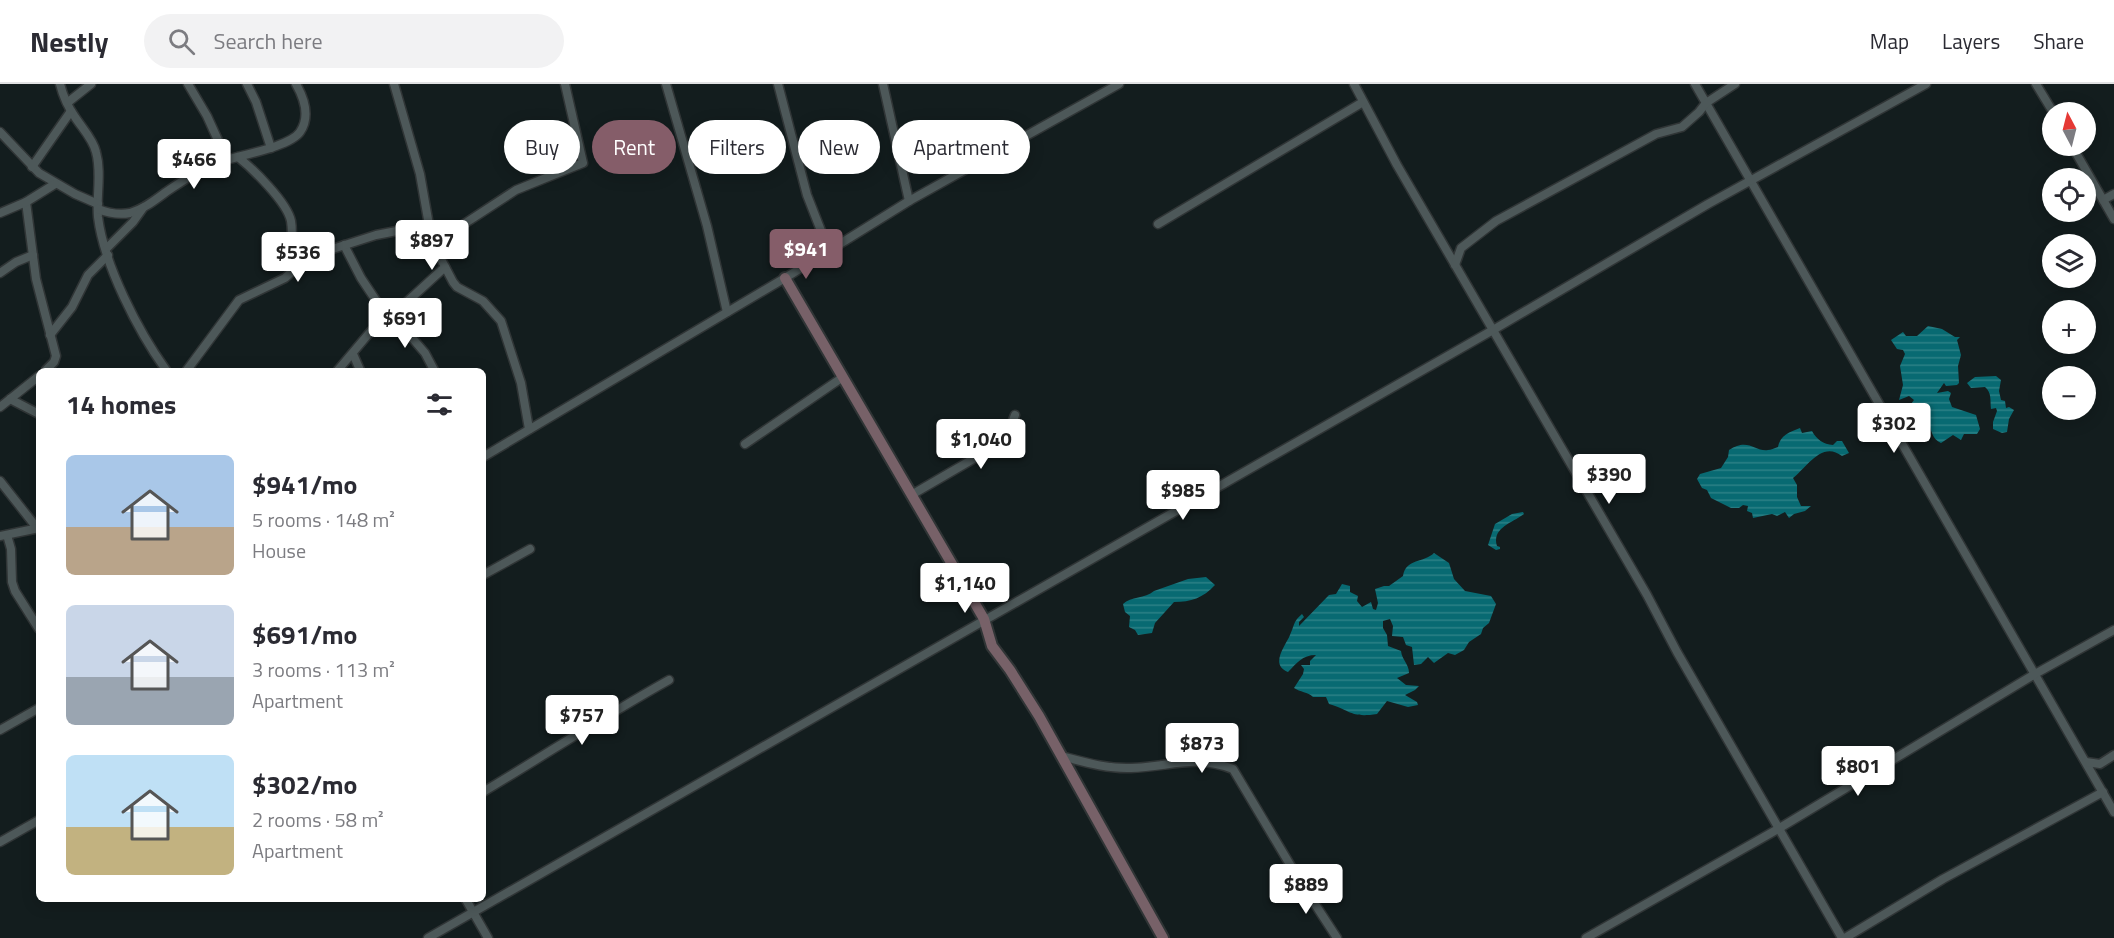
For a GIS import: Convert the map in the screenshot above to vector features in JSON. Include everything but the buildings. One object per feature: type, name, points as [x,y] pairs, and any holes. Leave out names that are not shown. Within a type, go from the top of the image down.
[{"type":"street","points":[[60,84],[69,107],[96,152],[98,206],[107,252],[123,294],[147,343],[165,368]]},
{"type":"street","points":[[32,167],[69,107],[91,84]]},
{"type":"street","points":[[188,84],[207,116],[227,160]]},
{"type":"street","points":[[247,84],[256,102],[271,148]]},
{"type":"street","points":[[0,132],[32,167],[55,184],[98,206],[122,214],[143,208],[202,170],[227,160],[271,148],[296,137],[303,128],[306,105],[296,84]]},
{"type":"street","points":[[394,84],[420,174],[432,242],[457,287],[483,301],[493,309],[501,321],[521,383],[529,429]]},
{"type":"street","points":[[432,242],[516,190],[583,163],[565,84]]},
{"type":"street","points":[[666,84],[707,226],[728,312]]},
{"type":"street","points":[[778,84],[807,195],[829,251]]},
{"type":"street","points":[[883,84],[909,201]]},
{"type":"street","points":[[486,455],[785,278],[909,201],[1119,84]]},
{"type":"street","points":[[1354,84],[1396,165],[1647,595],[1778,829],[1843,938],[1943,879],[2103,792]]},
{"type":"street","points":[[1695,84],[2114,812]]},
{"type":"street","points":[[1455,265],[1461,248],[1496,221],[1656,134],[1683,127],[1706,103],[1736,84]]},
{"type":"street","points":[[428,938],[1493,330],[1750,179],[1926,84]]},
{"type":"street","points":[[2036,84],[2047,102]]},
{"type":"street","points":[[1158,224],[1364,102]]},
{"type":"street","points":[[2078,156],[2114,219]]},
{"type":"street","points":[[238,157],[258,173],[287,210],[291,220],[291,272]]},
{"type":"street","points":[[0,213],[26,202],[55,184]]},
{"type":"street","points":[[2103,200],[2114,194]]},
{"type":"street","points":[[26,202],[36,279],[56,360],[48,368]]},
{"type":"street","points":[[50,335],[72,308],[88,275],[143,208]]},
{"type":"street","points":[[188,368],[239,300],[285,278],[303,262],[344,245],[376,235],[428,225]]},
{"type":"street","points":[[344,245],[361,278],[387,317],[403,327],[425,353],[433,368]]},
{"type":"street","points":[[0,273],[16,262],[33,255]]},
{"type":"street","points":[[340,368],[371,330],[445,267]]},
{"type":"street","points":[[785,278],[984,619],[992,646],[1010,670],[1061,756],[1163,938]]},
{"type":"street","points":[[1484,316],[1504,323]]},
{"type":"street","points":[[352,354],[359,368]]},
{"type":"street","points":[[745,444],[843,377]]},
{"type":"street","points":[[0,407],[36,378]]},
{"type":"street","points":[[10,399],[36,412]]},
{"type":"street","points":[[912,494],[999,444],[1008,434],[1015,415]]},
{"type":"street","points":[[0,481],[36,526]]},
{"type":"street","points":[[36,528],[2,536],[11,549],[12,582],[15,591],[36,624]]},
{"type":"street","points":[[486,573],[530,549]]},
{"type":"street","points":[[1586,938],[1778,829],[2035,674],[2114,630]]},
{"type":"street","points":[[486,790],[544,756],[607,714],[669,680]]},
{"type":"street","points":[[0,730],[36,710]]},
{"type":"street","points":[[2086,762],[2100,764],[2114,755]]},
{"type":"street","points":[[1061,756],[1101,766],[1131,768],[1205,761],[1233,769],[1336,938]]},
{"type":"street","points":[[2096,781],[2100,764]]},
{"type":"street","points":[[0,842],[36,822]]},
{"type":"street","points":[[467,902],[488,938]]},
{"type":"water","points":[[1928,326],[1960,337],[1957,340],[1961,355],[1958,366],[1959,383],[1946,386],[1944,383],[1937,393],[1948,391],[1951,393],[1949,399],[1952,407],[1976,415],[1980,429],[1977,434],[1964,434],[1961,440],[1953,435],[1941,443],[1932,434],[1929,422],[1913,411],[1910,412],[1908,408],[1914,400],[1909,396],[1899,400],[1903,385],[1900,366],[1905,354],[1903,350],[1897,349],[1891,340],[1903,332],[1906,336],[1917,336]]},
{"type":"water","points":[[1996,376],[2001,380],[1999,391],[2001,400],[2005,401],[2006,408],[2014,410],[2009,419],[2007,432],[2002,433],[1993,429],[1997,411],[1996,408],[1991,409],[1987,389],[1985,387],[1971,388],[1967,383],[1975,377]]},
{"type":"water","points":[[1800,428],[1802,433],[1812,431],[1826,444],[1833,445],[1837,441],[1842,441],[1849,453],[1842,456],[1828,451],[1821,453],[1793,478],[1797,485],[1797,497],[1801,506],[1811,506],[1805,511],[1789,518],[1785,512],[1777,516],[1772,514],[1753,518],[1752,513],[1747,511],[1748,506],[1731,508],[1711,498],[1697,479],[1700,474],[1721,468],[1728,457],[1729,450],[1736,446],[1746,445],[1770,450],[1778,447],[1786,434]]},
{"type":"water","points":[[1523,512],[1524,514],[1499,531],[1496,540],[1500,549],[1496,550],[1488,545],[1495,524],[1512,514]]},
{"type":"water","points":[[1434,553],[1449,563],[1454,579],[1465,591],[1491,596],[1496,604],[1489,623],[1483,628],[1481,634],[1469,642],[1464,650],[1455,655],[1448,653],[1434,663],[1428,657],[1421,664],[1414,665],[1412,647],[1406,645],[1403,637],[1392,636],[1393,626],[1390,619],[1383,621],[1388,646],[1401,651],[1409,670],[1409,673],[1397,678],[1406,685],[1419,686],[1405,695],[1418,705],[1408,707],[1387,701],[1377,714],[1356,714],[1329,704],[1326,697],[1313,697],[1294,688],[1303,674],[1304,669],[1301,665],[1310,665],[1310,661],[1316,655],[1303,658],[1288,672],[1280,665],[1280,655],[1294,623],[1302,614],[1304,617],[1299,622],[1299,626],[1329,595],[1336,594],[1342,584],[1350,586],[1350,592],[1358,596],[1357,601],[1362,607],[1371,602],[1373,609],[1376,610],[1378,603],[1375,589],[1389,586],[1403,576],[1411,563]]},
{"type":"water","points":[[1206,577],[1215,585],[1196,598],[1174,602],[1155,623],[1152,633],[1138,635],[1129,627],[1130,616],[1125,612],[1123,604],[1126,601],[1188,579]]}]
